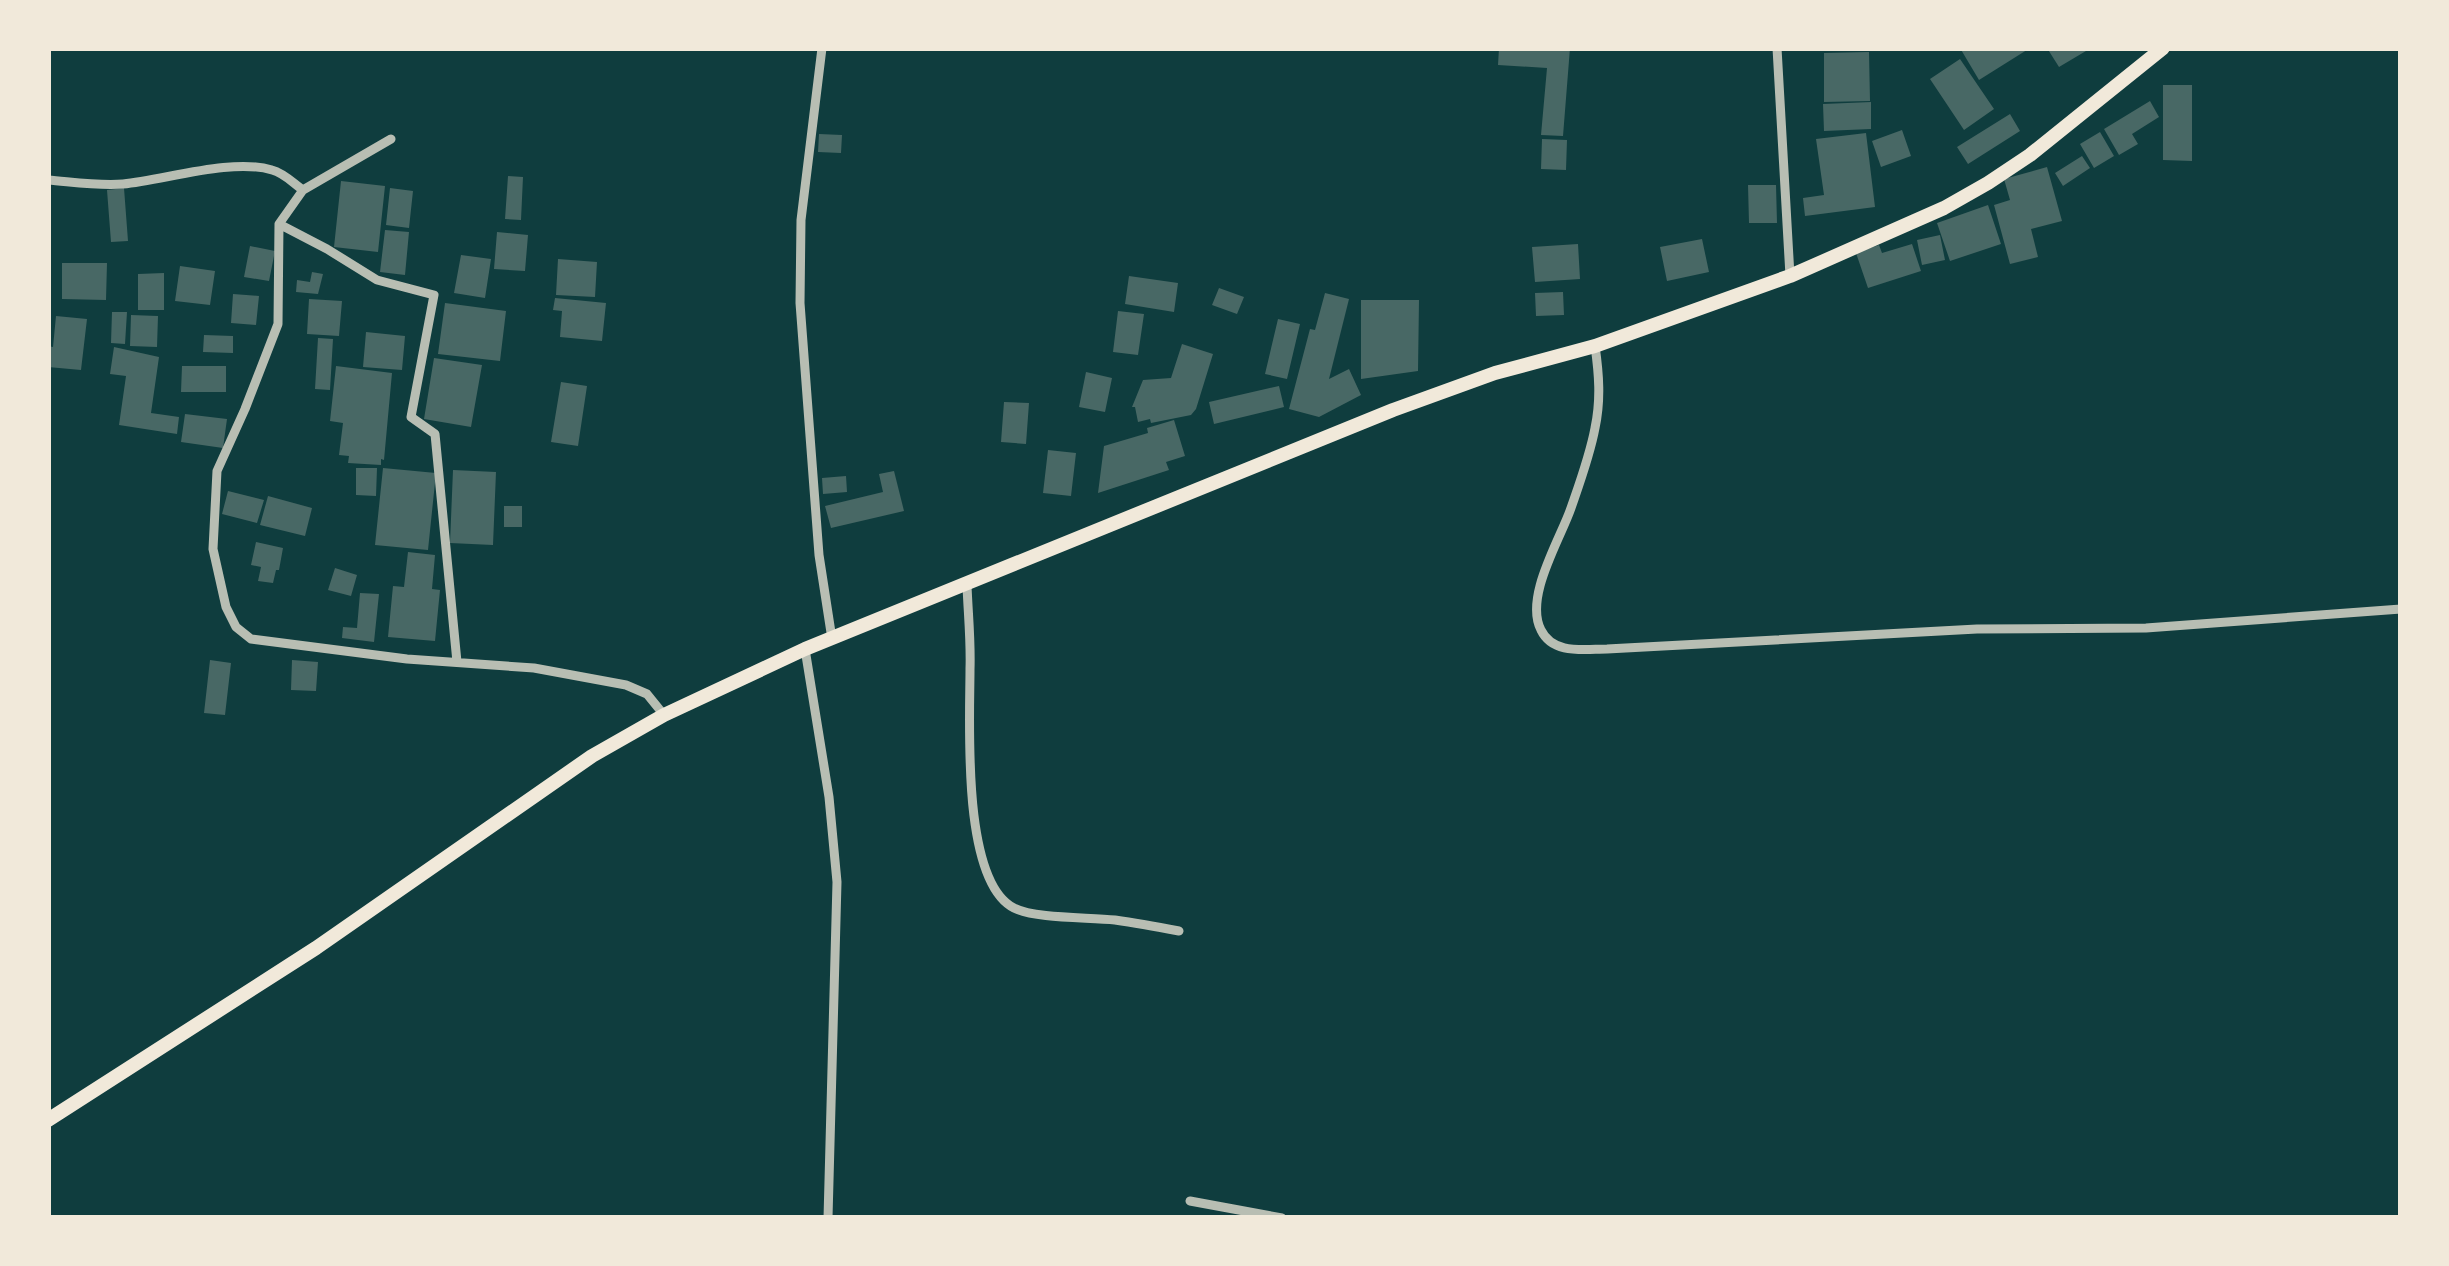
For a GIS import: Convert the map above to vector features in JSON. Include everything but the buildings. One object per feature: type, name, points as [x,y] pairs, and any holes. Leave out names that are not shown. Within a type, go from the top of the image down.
[{"type":"main road","points":[[48,1120],[316,948],[592,756],[664,716],[805,649],[1394,410],[1790,276],[1944,208],[2030,154],[2163,48]]},
{"type":"street","points":[[822,48],[801,220],[800,303],[819,555],[832,639]]},
{"type":"street","points":[[1777,48],[1790,276]]},
{"type":"street","points":[[391,139],[303,190],[279,224],[278,324],[217,471],[213,549],[226,608],[236,627],[251,639],[534,668],[626,685],[646,694],[664,716]]},
{"type":"street","points":[[48,180],[128,184],[241,167],[268,168],[303,190]]},
{"type":"street","points":[[279,224],[377,280],[434,295],[411,417],[435,434],[457,662]]},
{"type":"street","points":[[1594,346],[1600,394],[1594,432],[1537,600],[1542,633],[1564,649],[1977,629],[2125,629],[2401,609]]},
{"type":"street","points":[[967,585],[969,756],[977,833],[989,884],[1000,899],[1021,911],[1179,931]]},
{"type":"street","points":[[805,649],[837,883],[828,1218]]},
{"type":"street","points":[[1190,1201],[1282,1218]]}]
